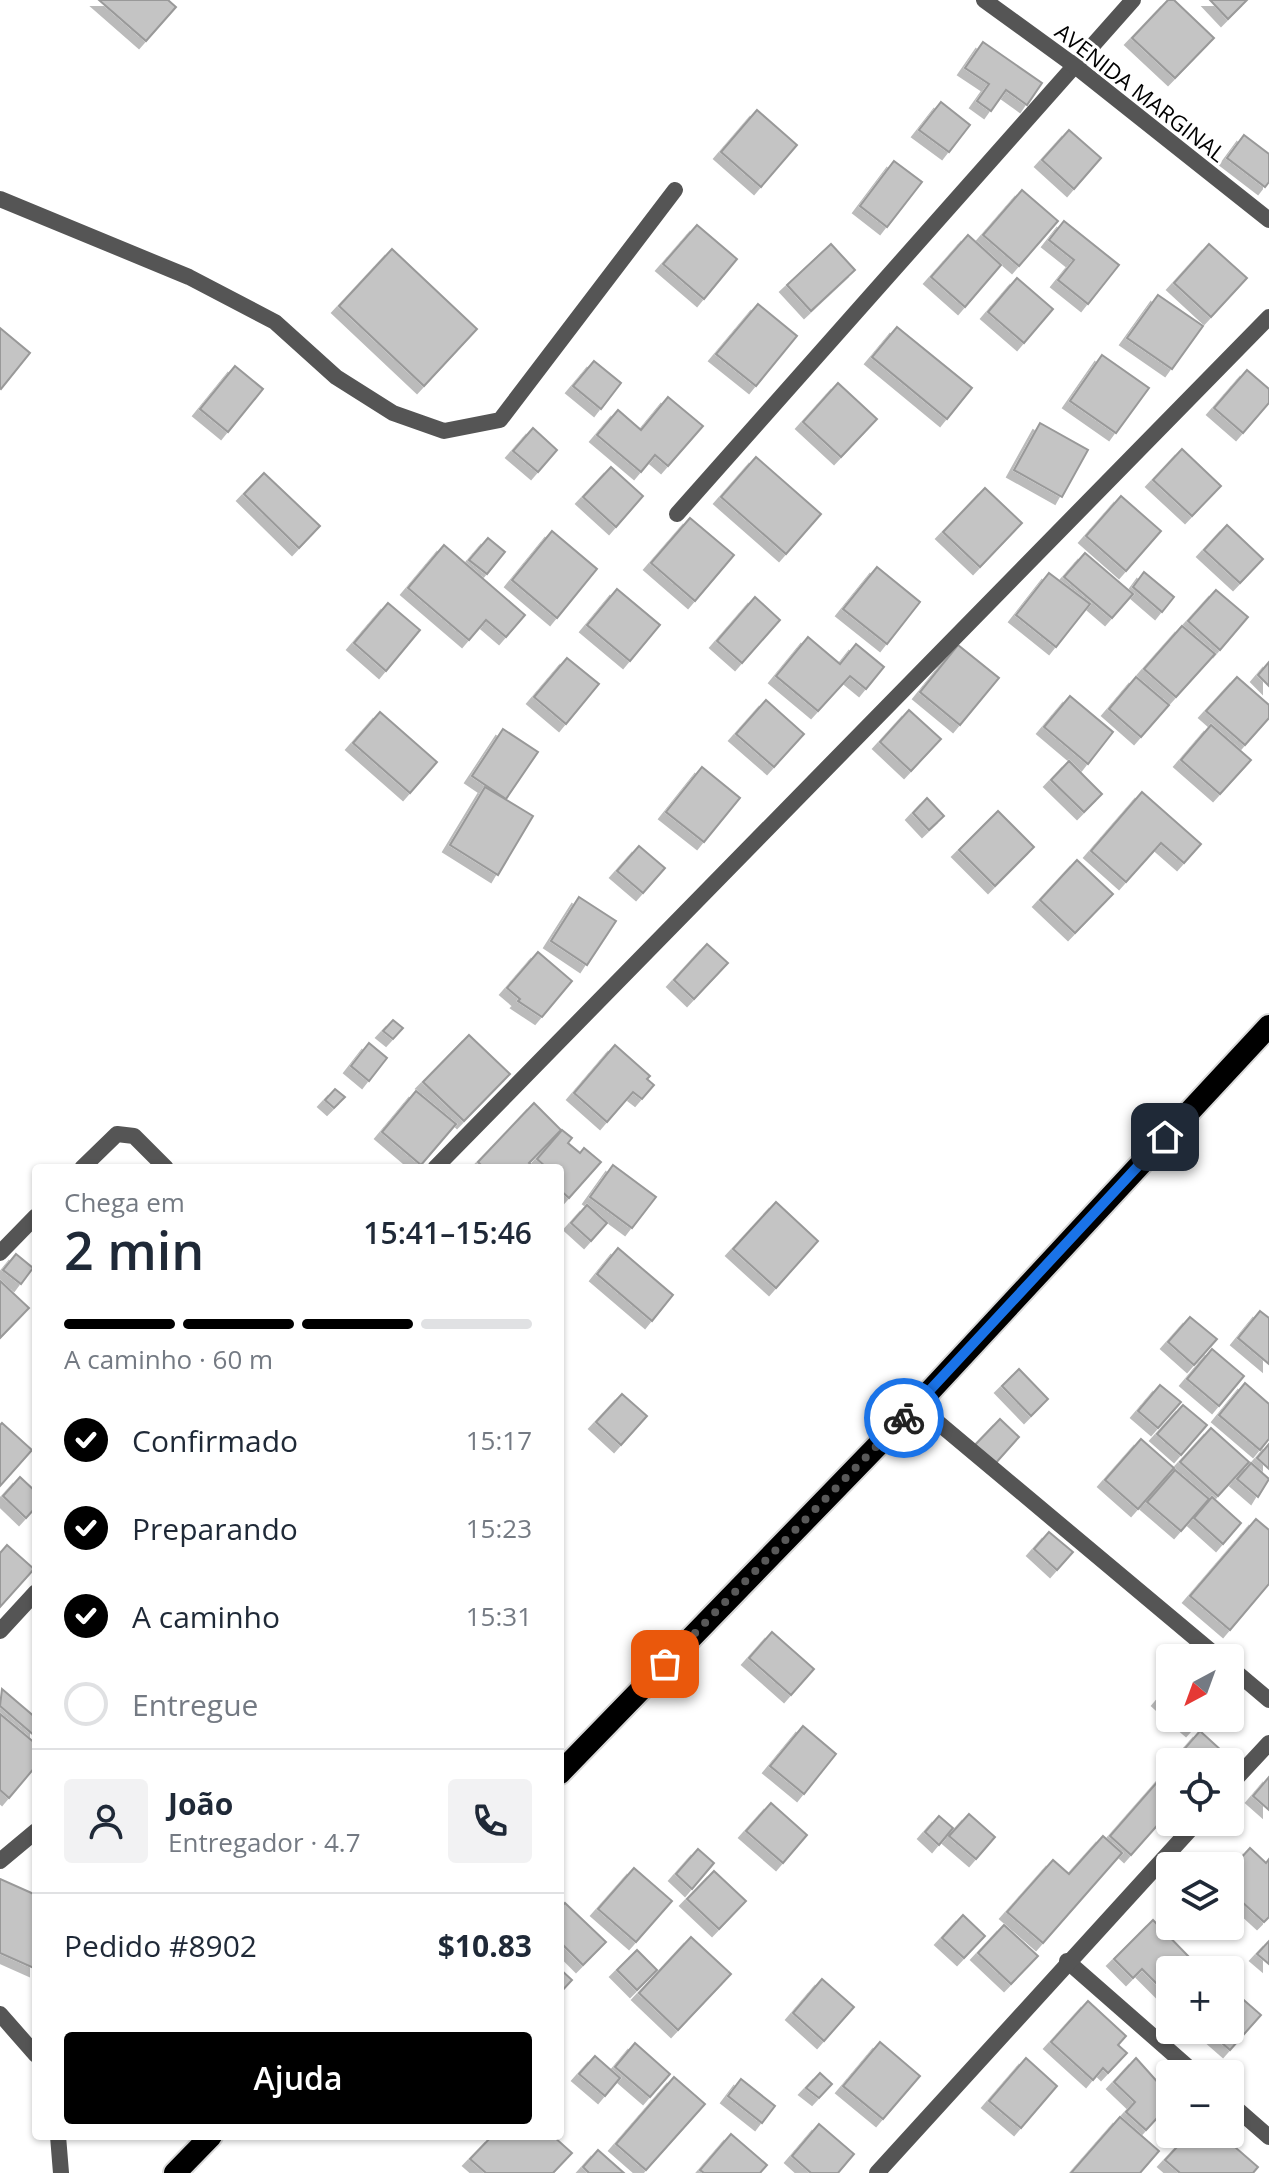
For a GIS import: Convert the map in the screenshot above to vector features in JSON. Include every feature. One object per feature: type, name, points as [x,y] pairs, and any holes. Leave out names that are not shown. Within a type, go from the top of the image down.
[{"type":"highway","points":[[564,1769],[917,1405],[1269,1026]]},
{"type":"highway","points":[[175,2173],[207,2140]]},
{"type":"street","name":"AVENIDA MARGINAL","points":[[984,0],[1075,66],[1269,220]]},
{"type":"street","points":[[677,514],[1133,0]]},
{"type":"street","points":[[0,199],[189,277],[275,322],[336,377],[393,413],[444,431],[500,420],[675,190]]},
{"type":"street","points":[[439,1164],[1269,317]]},
{"type":"street","points":[[86,1164],[117,1134],[134,1136],[162,1164]]},
{"type":"street","points":[[0,1253],[32,1220]]},
{"type":"street","points":[[917,1405],[1202,1644]]},
{"type":"street","points":[[0,1631],[32,1596]]},
{"type":"street","points":[[1244,1679],[1269,1700]]},
{"type":"street","points":[[1244,1770],[1269,1743]]},
{"type":"street","points":[[0,1861],[32,1834]]},
{"type":"street","points":[[877,2173],[1184,1836]]},
{"type":"street","points":[[1067,1961],[1180,2060]]},
{"type":"street","points":[[0,2014],[32,2050]]},
{"type":"street","points":[[1244,2115],[1269,2137]]},
{"type":"street","points":[[58,2140],[61,2173]]},
{"type":"building","points":[[99,0],[168,0],[176,7],[146,41]]},
{"type":"building","points":[[1168,0],[1174,0],[1214,38],[1175,78],[1132,38]]},
{"type":"building","points":[[1210,0],[1247,0],[1228,19]]},
{"type":"building","points":[[983,42],[1042,83],[1027,105],[1006,90],[991,111],[977,101],[989,84],[965,68]]},
{"type":"building","points":[[941,102],[970,125],[949,152],[919,130]]},
{"type":"building","points":[[757,110],[797,145],[761,187],[721,152]]},
{"type":"building","points":[[1069,130],[1101,158],[1074,189],[1042,160]]},
{"type":"building","points":[[1244,135],[1269,154],[1269,182],[1265,187],[1227,158]]},
{"type":"building","points":[[894,161],[922,182],[887,227],[860,206]]},
{"type":"building","points":[[1022,190],[1058,221],[1019,266],[983,235]]},
{"type":"building","points":[[1064,221],[1119,265],[1088,304],[1058,280],[1074,260],[1049,240]]},
{"type":"building","points":[[697,225],[737,259],[704,299],[663,264]]},
{"type":"building","points":[[968,235],[1001,265],[965,307],[931,277]]},
{"type":"building","points":[[831,244],[855,270],[811,311],[787,285]]},
{"type":"building","points":[[1209,244],[1247,278],[1211,317],[1174,283]]},
{"type":"building","points":[[392,249],[477,329],[424,386],[339,306]]},
{"type":"building","points":[[1017,278],[1053,309],[1024,343],[988,312]]},
{"type":"building","points":[[1158,295],[1203,326],[1172,369],[1127,338]]},
{"type":"building","points":[[758,304],[797,336],[756,386],[716,354]]},
{"type":"building","points":[[897,327],[972,388],[947,419],[872,357]]},
{"type":"building","points":[[0,328],[30,353],[1,389],[0,388]]},
{"type":"building","points":[[1102,355],[1149,388],[1116,433],[1070,401]]},
{"type":"building","points":[[594,361],[621,383],[601,409],[573,386]]},
{"type":"building","points":[[235,366],[263,389],[228,432],[200,409]]},
{"type":"building","points":[[1247,370],[1269,389],[1269,403],[1243,433],[1214,408]]},
{"type":"building","points":[[838,383],[877,419],[841,457],[803,422]]},
{"type":"building","points":[[668,397],[703,426],[668,466],[655,455],[641,472],[597,435],[618,410],[641,430]]},
{"type":"building","points":[[1040,423],[1088,450],[1062,497],[1014,470]]},
{"type":"building","points":[[533,428],[557,450],[538,472],[513,451]]},
{"type":"building","points":[[1182,449],[1221,486],[1192,516],[1153,480]]},
{"type":"building","points":[[756,457],[821,514],[786,554],[721,497]]},
{"type":"building","points":[[611,467],[643,496],[616,527],[583,497]]},
{"type":"building","points":[[264,473],[320,526],[299,548],[244,494]]},
{"type":"building","points":[[985,488],[1022,523],[980,567],[943,532]]},
{"type":"building","points":[[1121,496],[1161,531],[1126,571],[1086,536]]},
{"type":"building","points":[[690,518],[734,555],[695,601],[651,563]]},
{"type":"building","points":[[1227,525],[1263,559],[1240,583],[1204,550]]},
{"type":"building","points":[[552,531],[597,569],[557,618],[512,580]]},
{"type":"building","points":[[488,538],[505,552],[487,574],[469,560]]},
{"type":"building","points":[[444,545],[525,615],[506,637],[486,620],[469,640],[408,588]]},
{"type":"building","points":[[1085,553],[1133,594],[1112,618],[1064,577]]},
{"type":"building","points":[[877,567],[920,602],[887,644],[843,609]]},
{"type":"building","points":[[1144,572],[1174,597],[1162,612],[1133,587]]},
{"type":"building","points":[[1049,573],[1090,604],[1056,647],[1016,615]]},
{"type":"building","points":[[617,589],[660,625],[630,661],[587,625]]},
{"type":"building","points":[[1216,590],[1248,617],[1220,650],[1188,621]]},
{"type":"building","points":[[755,597],[780,620],[742,663],[717,641]]},
{"type":"building","points":[[388,603],[420,630],[386,671],[354,643]]},
{"type":"building","points":[[1182,626],[1215,654],[1176,697],[1144,669]]},
{"type":"building","points":[[808,637],[840,664],[856,644],[884,667],[866,689],[850,676],[818,711],[776,676]]},
{"type":"building","points":[[958,645],[999,678],[960,725],[920,692]]},
{"type":"building","points":[[567,658],[599,684],[566,724],[534,697]]},
{"type":"building","points":[[1269,662],[1269,686],[1258,675]]},
{"type":"building","points":[[1136,677],[1169,705],[1141,737],[1109,709]]},
{"type":"building","points":[[1237,677],[1269,705],[1269,718],[1245,745],[1206,711]]},
{"type":"building","points":[[1070,696],[1113,732],[1088,764],[1044,727]]},
{"type":"building","points":[[766,700],[804,734],[774,767],[736,734]]},
{"type":"building","points":[[909,710],[941,739],[911,771],[880,742]]},
{"type":"building","points":[[380,712],[437,762],[410,793],[353,743]]},
{"type":"building","points":[[1211,725],[1251,760],[1220,794],[1181,760]]},
{"type":"building","points":[[503,729],[538,752],[506,799],[472,776]]},
{"type":"building","points":[[1069,761],[1102,794],[1084,812],[1051,780]]},
{"type":"building","points":[[702,767],[740,798],[704,842],[666,812]]},
{"type":"building","points":[[485,787],[533,816],[498,875],[450,845]]},
{"type":"building","points":[[1142,792],[1201,844],[1184,863],[1161,843],[1126,882],[1091,851]]},
{"type":"building","points":[[927,798],[944,816],[929,830],[913,813]]},
{"type":"building","points":[[998,811],[1034,847],[995,886],[959,850]]},
{"type":"building","points":[[639,846],[665,868],[643,893],[617,871]]},
{"type":"building","points":[[1077,860],[1113,894],[1075,933],[1040,900]]},
{"type":"building","points":[[579,897],[616,921],[587,965],[551,941]]},
{"type":"building","points":[[707,944],[728,963],[694,999],[674,980]]},
{"type":"building","points":[[538,952],[572,981],[542,1017],[518,1001],[520,999],[507,988]]},
{"type":"building","points":[[393,1020],[403,1028],[393,1039],[383,1031]]},
{"type":"building","points":[[469,1035],[510,1074],[464,1121],[423,1082]]},
{"type":"building","points":[[369,1043],[387,1058],[369,1081],[351,1066]]},
{"type":"building","points":[[615,1045],[650,1076],[647,1079],[654,1085],[642,1099],[633,1092],[607,1122],[574,1093]]},
{"type":"building","points":[[335,1089],[345,1097],[334,1108],[325,1100]]},
{"type":"building","points":[[416,1091],[456,1124],[422,1164],[382,1132]]},
{"type":"building","points":[[534,1103],[561,1130],[530,1164],[478,1162]]},
{"type":"building","points":[[562,1130],[572,1138],[568,1143],[580,1153],[584,1148],[601,1162],[569,1198],[564,1194],[564,1164],[543,1164],[537,1159]]},
{"type":"building","points":[[613,1165],[656,1197],[632,1228],[590,1197]]},
{"type":"building","points":[[776,1202],[818,1241],[776,1288],[733,1249]]},
{"type":"building","points":[[587,1205],[607,1223],[591,1241],[571,1223]]},
{"type":"building","points":[[618,1248],[673,1295],[652,1321],[597,1274]]},
{"type":"building","points":[[16,1254],[32,1267],[21,1284],[3,1270]]},
{"type":"building","points":[[0,1281],[29,1308],[0,1338]]},
{"type":"building","points":[[1260,1311],[1269,1318],[1269,1364],[1238,1338]]},
{"type":"building","points":[[1190,1317],[1217,1339],[1194,1365],[1168,1342]]},
{"type":"building","points":[[1212,1349],[1244,1376],[1219,1406],[1187,1379]]},
{"type":"building","points":[[1019,1369],[1048,1399],[1031,1416],[1002,1386]]},
{"type":"building","points":[[1245,1383],[1269,1404],[1269,1439],[1260,1450],[1219,1415]]},
{"type":"building","points":[[1160,1385],[1181,1402],[1158,1428],[1138,1411]]},
{"type":"building","points":[[622,1394],[647,1416],[621,1445],[596,1422]]},
{"type":"building","points":[[1183,1405],[1207,1425],[1181,1455],[1157,1434]]},
{"type":"building","points":[[1000,1419],[1019,1437],[994,1465],[974,1446]]},
{"type":"building","points":[[2,1423],[32,1450],[0,1486],[0,1425]]},
{"type":"building","points":[[1211,1428],[1249,1462],[1218,1496],[1180,1462]]},
{"type":"building","points":[[1141,1439],[1174,1468],[1138,1509],[1105,1480]]},
{"type":"building","points":[[1269,1444],[1269,1469],[1257,1458]]},
{"type":"building","points":[[1251,1463],[1269,1479],[1258,1497],[1237,1479]]},
{"type":"building","points":[[1175,1470],[1209,1499],[1181,1531],[1147,1502]]},
{"type":"building","points":[[20,1477],[32,1488],[32,1511],[26,1518],[3,1496]]},
{"type":"building","points":[[1212,1497],[1241,1523],[1223,1544],[1194,1518]]},
{"type":"building","points":[[1256,1519],[1269,1530],[1269,1584],[1230,1630],[1190,1596]]},
{"type":"building","points":[[1049,1532],[1073,1552],[1057,1570],[1034,1549]]},
{"type":"building","points":[[7,1545],[32,1567],[32,1571],[0,1607],[0,1553]]},
{"type":"building","points":[[772,1632],[814,1669],[791,1695],[749,1658]]},
{"type":"building","points":[[2,1689],[32,1715],[32,1734],[0,1706]]},
{"type":"building","points":[[0,1714],[32,1741],[32,1771],[9,1798],[0,1790]]},
{"type":"building","points":[[803,1726],[836,1754],[804,1794],[770,1766]]},
{"type":"building","points":[[1201,1732],[1219,1748],[1185,1748]]},
{"type":"building","points":[[1269,1777],[1269,1810],[1253,1796]]},
{"type":"building","points":[[1156,1783],[1156,1827],[1131,1855],[1110,1836]]},
{"type":"building","points":[[771,1803],[807,1835],[783,1863],[746,1831]]},
{"type":"building","points":[[969,1814],[995,1837],[976,1859],[949,1836]]},
{"type":"building","points":[[939,1816],[953,1828],[939,1845],[925,1832]]},
{"type":"building","points":[[1103,1836],[1122,1853],[1043,1943],[1007,1912],[1053,1860],[1069,1874]]},
{"type":"building","points":[[1250,1848],[1266,1863],[1269,1859],[1269,1917],[1264,1922],[1244,1904],[1244,1855]]},
{"type":"building","points":[[698,1849],[714,1863],[692,1889],[676,1874]]},
{"type":"building","points":[[634,1868],[672,1901],[636,1942],[598,1909]]},
{"type":"building","points":[[714,1871],[746,1901],[719,1929],[687,1899]]},
{"type":"building","points":[[0,1879],[32,1893],[32,1967],[0,1953]]},
{"type":"building","points":[[564,1904],[606,1942],[583,1965],[564,1946]]},
{"type":"building","points":[[963,1915],[985,1936],[964,1958],[942,1938]]},
{"type":"building","points":[[1153,1920],[1156,1923],[1156,1940],[1172,1940],[1188,1956],[1156,1956],[1156,1983],[1142,1969],[1133,1978],[1114,1959]]},
{"type":"building","points":[[1004,1925],[1038,1956],[1011,1984],[978,1953]]},
{"type":"building","points":[[691,1937],[731,1974],[678,2030],[639,1993]]},
{"type":"building","points":[[1269,1941],[1269,1964],[1257,1954]]},
{"type":"building","points":[[637,1950],[657,1970],[637,1990],[617,1970]]},
{"type":"building","points":[[564,1973],[572,1980],[564,1989]]},
{"type":"building","points":[[822,1979],[854,2007],[824,2041],[793,2013]]},
{"type":"building","points":[[1244,2000],[1261,2015],[1244,2034]]},
{"type":"building","points":[[1088,2001],[1126,2036],[1118,2045],[1127,2053],[1108,2073],[1103,2068],[1093,2080],[1051,2042]]},
{"type":"building","points":[[880,2042],[920,2076],[883,2119],[843,2086]]},
{"type":"building","points":[[635,2043],[670,2074],[650,2097],[615,2067]]},
{"type":"building","points":[[595,2056],[620,2078],[605,2096],[579,2074]]},
{"type":"building","points":[[1026,2058],[1057,2086],[1021,2128],[989,2101]]},
{"type":"building","points":[[1136,2058],[1156,2080],[1156,2119],[1146,2130],[1126,2112],[1135,2102],[1114,2082]]},
{"type":"building","points":[[820,2073],[832,2084],[819,2098],[806,2088]]},
{"type":"building","points":[[674,2077],[705,2104],[646,2170],[616,2144]]},
{"type":"building","points":[[741,2079],[775,2106],[762,2123],[728,2096]]},
{"type":"building","points":[[1120,2117],[1159,2151],[1140,2173],[1071,2173]]},
{"type":"building","points":[[819,2124],[854,2154],[838,2173],[811,2173],[792,2156]]},
{"type":"building","points":[[731,2134],[767,2165],[760,2173],[704,2173],[700,2170]]},
{"type":"building","points":[[488,2140],[557,2140],[572,2153],[553,2173],[486,2173],[470,2159]]},
{"type":"building","points":[[1176,2148],[1236,2148],[1258,2167],[1253,2173],[1180,2173],[1165,2160]]},
{"type":"building","points":[[598,2150],[624,2173],[589,2173],[583,2167]]},
{"type":"way so far","points":[[665,1664],[904,1418]]},
{"type":"route","points":[[904,1418],[1165,1137]]}]
